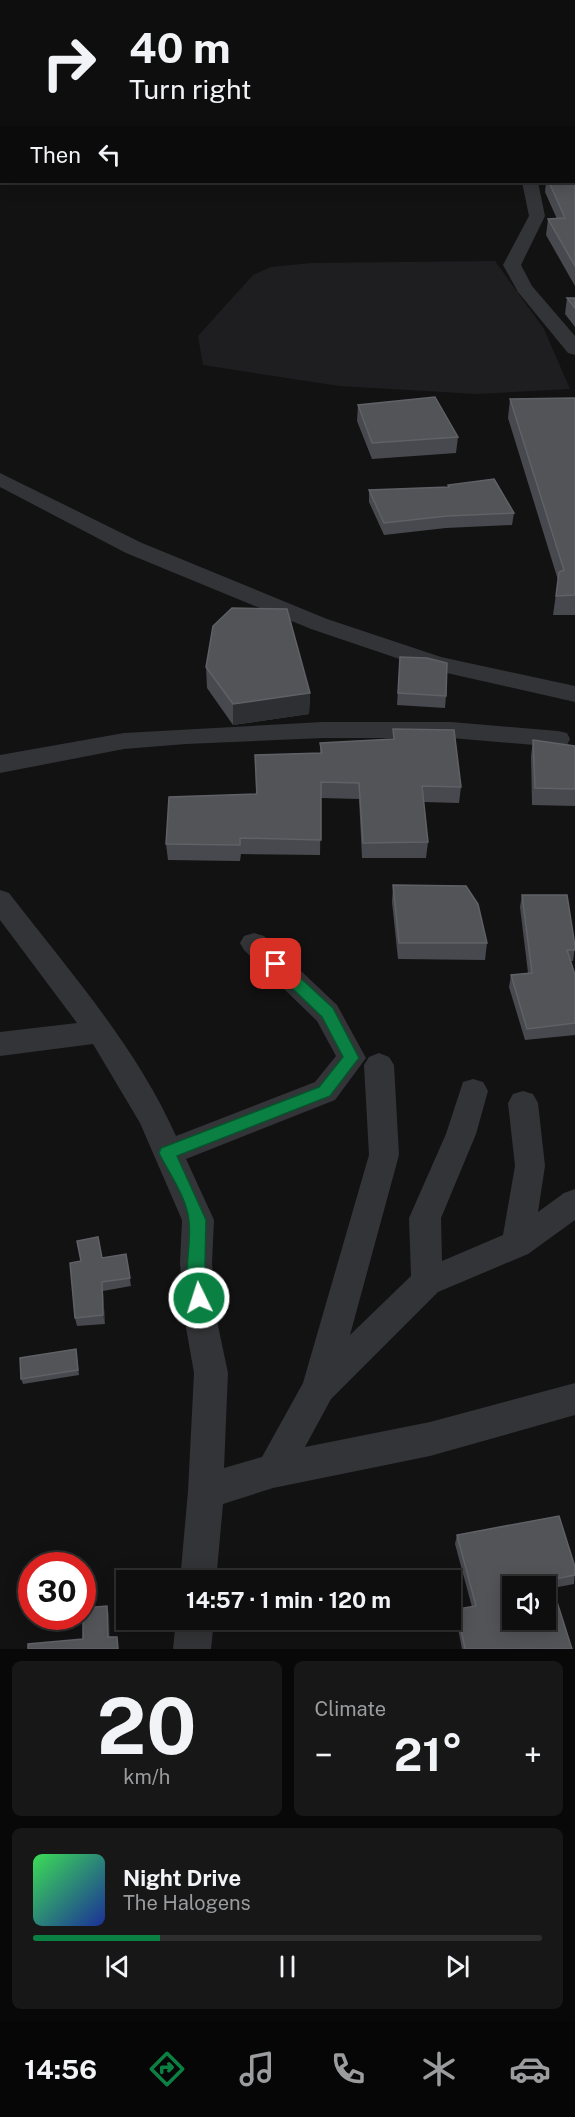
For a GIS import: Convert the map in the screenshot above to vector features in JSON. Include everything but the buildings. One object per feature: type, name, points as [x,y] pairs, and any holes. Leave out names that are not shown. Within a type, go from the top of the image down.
[{"type":"street","points":[[530,183],[537,216],[512,265],[532,300],[574,345]]},
{"type":"street","points":[[0,479],[134,548],[319,624],[437,664],[575,694]]},
{"type":"street","points":[[0,764],[124,741],[186,736],[323,730],[451,730],[558,739]]},
{"type":"street","points":[[0,900],[100,1032],[147,1108],[198,1220],[196,1263],[200,1316],[211,1372],[206,1491],[199,1570]]},
{"type":"street","points":[[167,1153],[325,1091],[352,1058],[327,1013],[254,944]]},
{"type":"street","points":[[0,1044],[100,1032]]},
{"type":"street","points":[[273,1472],[319,1388],[384,1155],[379,1065]]},
{"type":"street","points":[[427,1282],[425,1218],[461,1134],[473,1091]]},
{"type":"street","points":[[517,1244],[530,1166],[523,1103]]},
{"type":"street","points":[[319,1388],[427,1282],[517,1244],[575,1203]]},
{"type":"street","points":[[206,1491],[273,1472],[430,1439],[575,1399]]},
{"type":"street","points":[[192,1649],[194,1630]]},
{"type":"shaded area","points":[[495,261],[544,329],[570,389],[477,394],[339,386],[203,365],[198,336],[253,275],[271,267],[311,263]]},
{"type":"route","points":[[199,1298],[196,1263],[198,1220],[189,1196],[167,1153],[325,1091],[352,1058],[327,1013],[276,964]]}]
